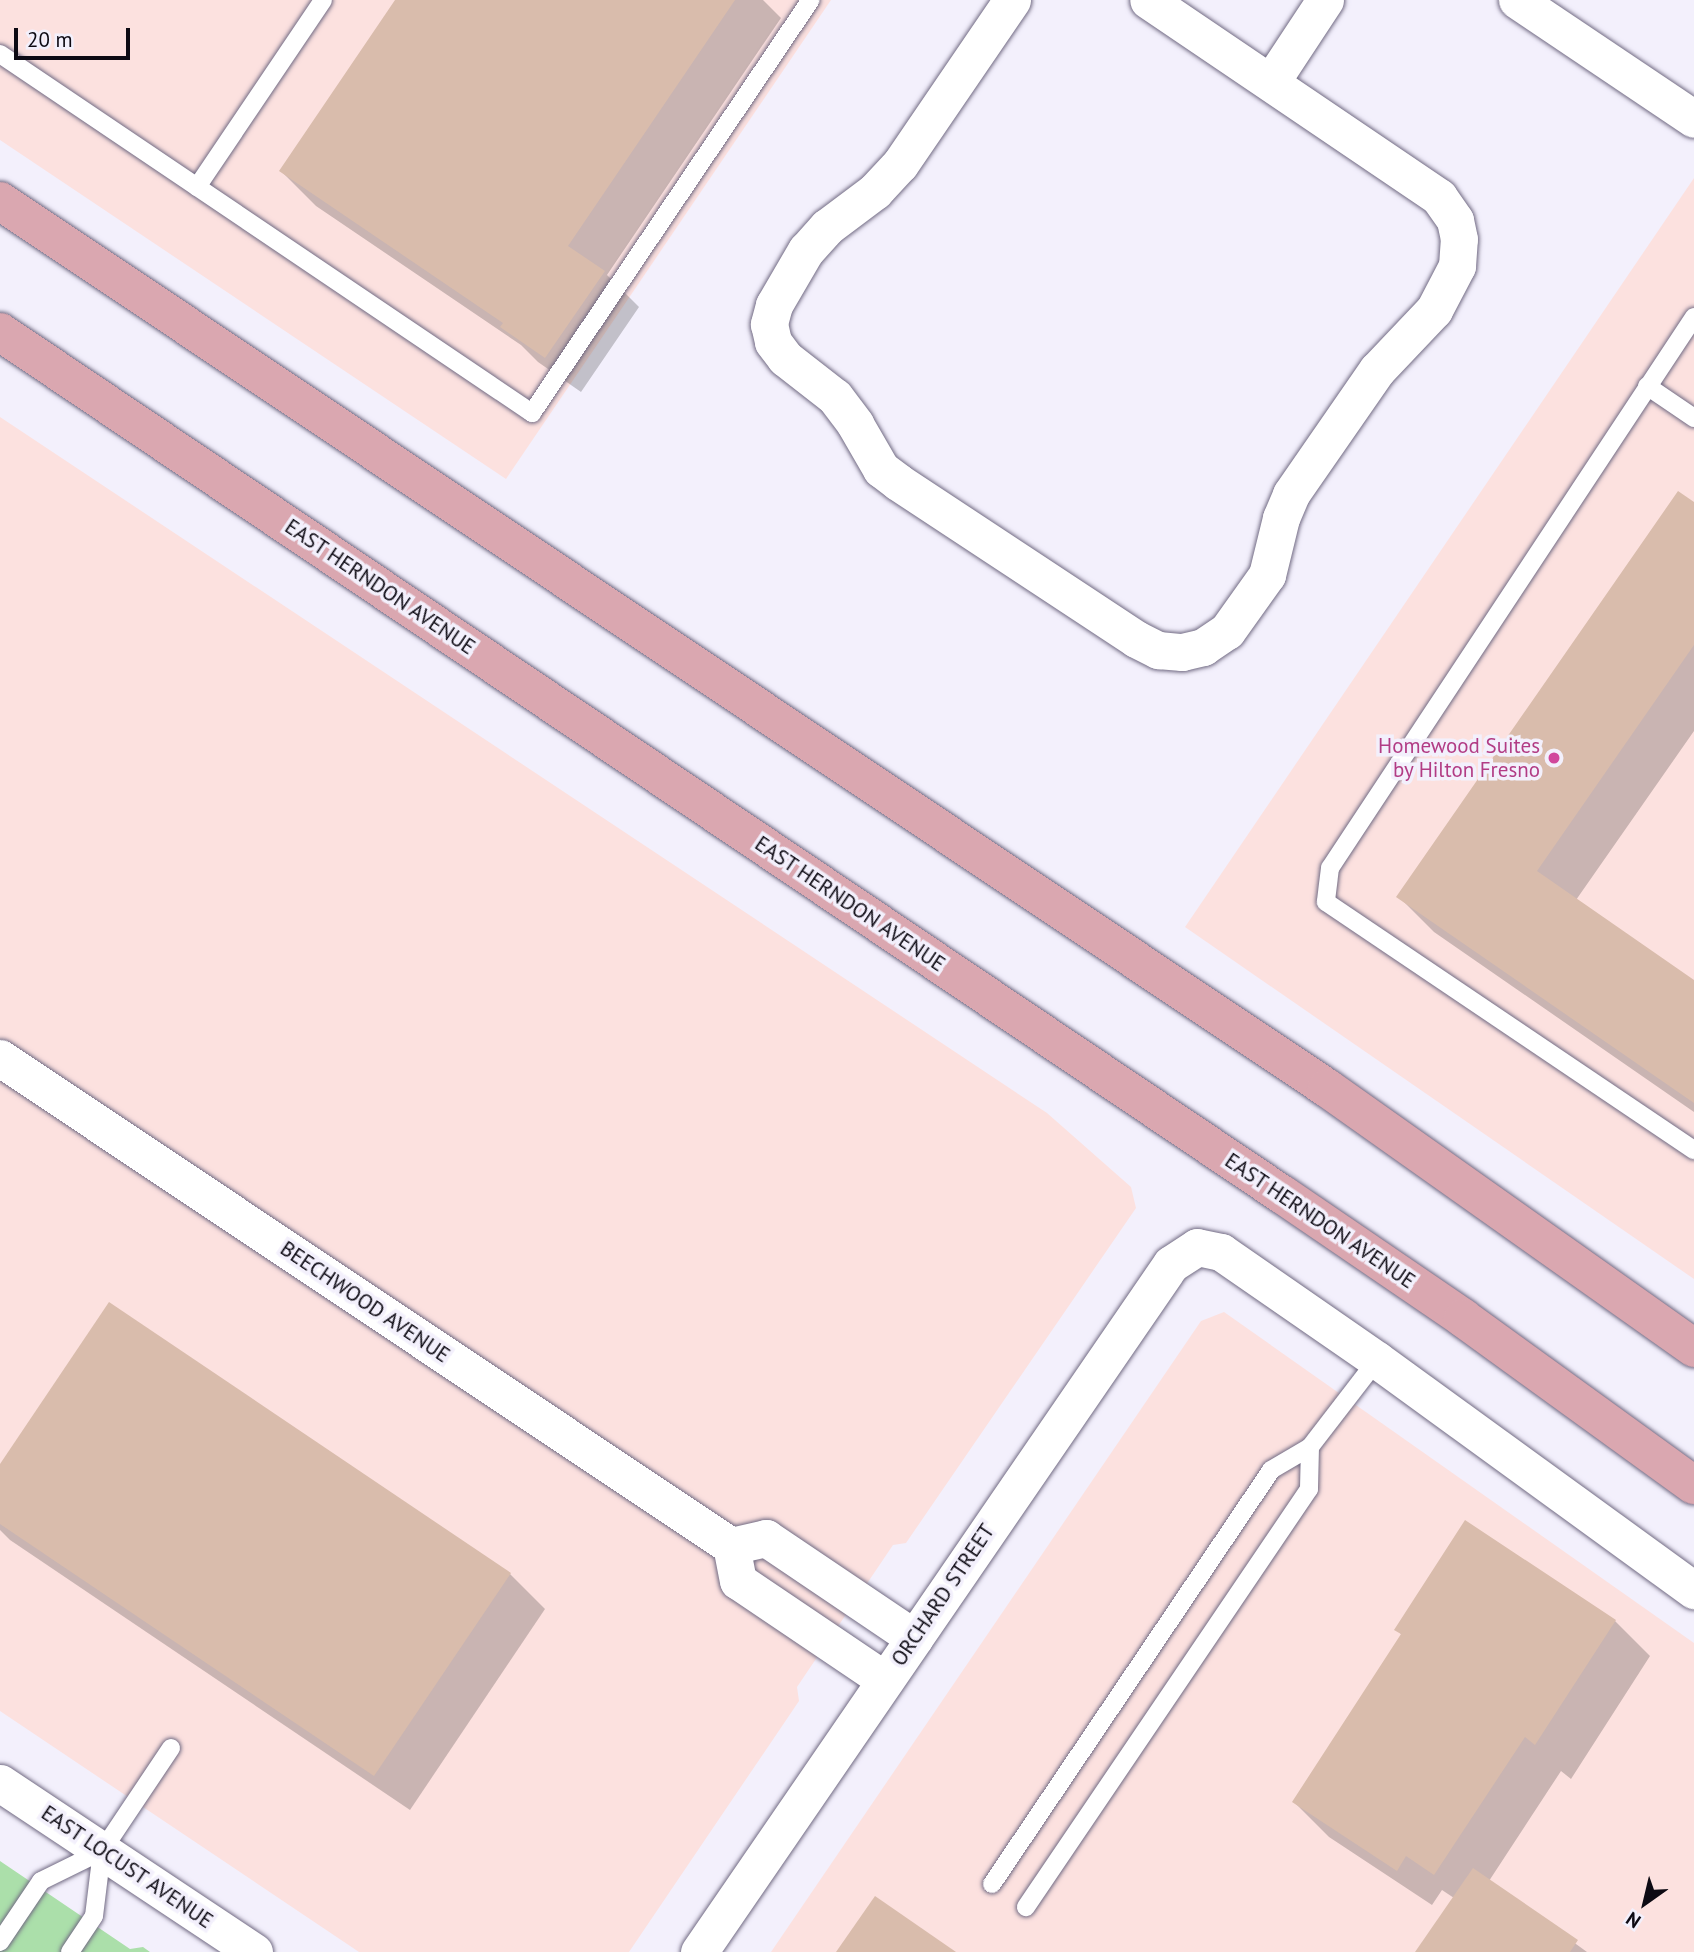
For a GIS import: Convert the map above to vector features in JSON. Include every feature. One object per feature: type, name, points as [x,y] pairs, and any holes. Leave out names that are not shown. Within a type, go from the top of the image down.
[{"type":"main road","points":[[0,201],[1327,1088],[1694,1348]]},
{"type":"main road","name":"EAST HERNDON AVENUE","points":[[0,332],[1294,1202],[1475,1326],[1694,1485]]},
{"type":"street","points":[[1012,0],[900,164],[875,191],[827,227],[806,250],[774,305],[769,324],[773,342],[785,358],[835,397],[855,424],[881,469],[1136,639],[1158,650],[1182,652],[1192,650],[1227,631],[1267,575],[1281,518],[1291,494],[1377,370],[1434,310],[1457,266],[1459,239],[1455,220],[1439,197],[1148,0]]},
{"type":"street","points":[[1271,82],[1325,0]]},
{"type":"street","points":[[1517,0],[1694,119]]},
{"type":"street","name":"BEECHWOOD AVENUE","points":[[0,1058],[731,1546]]},
{"type":"street","name":"ORCHARD STREET","points":[[699,1952],[1171,1264],[1197,1247],[1220,1252],[1377,1360]]},
{"type":"street","points":[[1377,1360],[1694,1590]]},
{"type":"street","points":[[885,1681],[738,1581],[731,1546],[766,1538],[914,1638]]},
{"type":"street","name":"EAST LOCUST AVENUE","points":[[0,1783],[254,1952]]},
{"type":"lane","points":[[197,187],[323,0]]},
{"type":"lane","points":[[0,54],[532,413],[811,0]]},
{"type":"lane","points":[[1694,317],[1330,867],[1326,902],[1694,1150]]},
{"type":"lane","points":[[1647,386],[1694,418]]},
{"type":"lane","points":[[992,1884],[1270,1470],[1310,1447],[1377,1360]]},
{"type":"lane","points":[[1026,1907],[1309,1489],[1310,1447]]},
{"type":"lane","points":[[70,1952],[94,1916],[102,1851],[170,1748]]},
{"type":"lane","points":[[0,1942],[41,1881],[102,1851]]},
{"type":"shaded area","points":[[0,0],[831,0],[506,479],[0,140]]},
{"type":"shaded area","points":[[1694,178],[1694,1279],[1185,927]]},
{"type":"shaded area","points":[[0,417],[1047,1113],[1131,1187],[1136,1208],[906,1543],[893,1545],[797,1687],[799,1701],[629,1952],[359,1952],[0,1711]]},
{"type":"shaded area","points":[[1224,1312],[1694,1643],[1694,1952],[771,1952],[1201,1321]]},
{"type":"green space","points":[[0,1861],[130,1949],[143,1947],[150,1952],[0,1952]]},
{"type":"building","points":[[395,0],[735,0],[568,246],[605,271],[545,358],[500,327],[503,323],[279,171]]},
{"type":"building","name":"Homewood Suites by Hilton Fresno","points":[[1678,491],[1694,502],[1694,645],[1537,871],[1694,980],[1694,1103],[1396,897]]},
{"type":"building","points":[[109,1302],[511,1573],[374,1776],[0,1524],[0,1464]]},
{"type":"building","points":[[1465,1520],[1616,1620],[1535,1745],[1525,1737],[1434,1875],[1406,1856],[1397,1871],[1292,1802],[1401,1634],[1394,1630]]},
{"type":"building","points":[[1473,1868],[1578,1940],[1570,1952],[1415,1952]]},
{"type":"building","points":[[875,1896],[956,1952],[836,1952]]},
{"type":"place","name":"Homewood Suites by Hilton Fresno","points":[[1554,758]]}]
